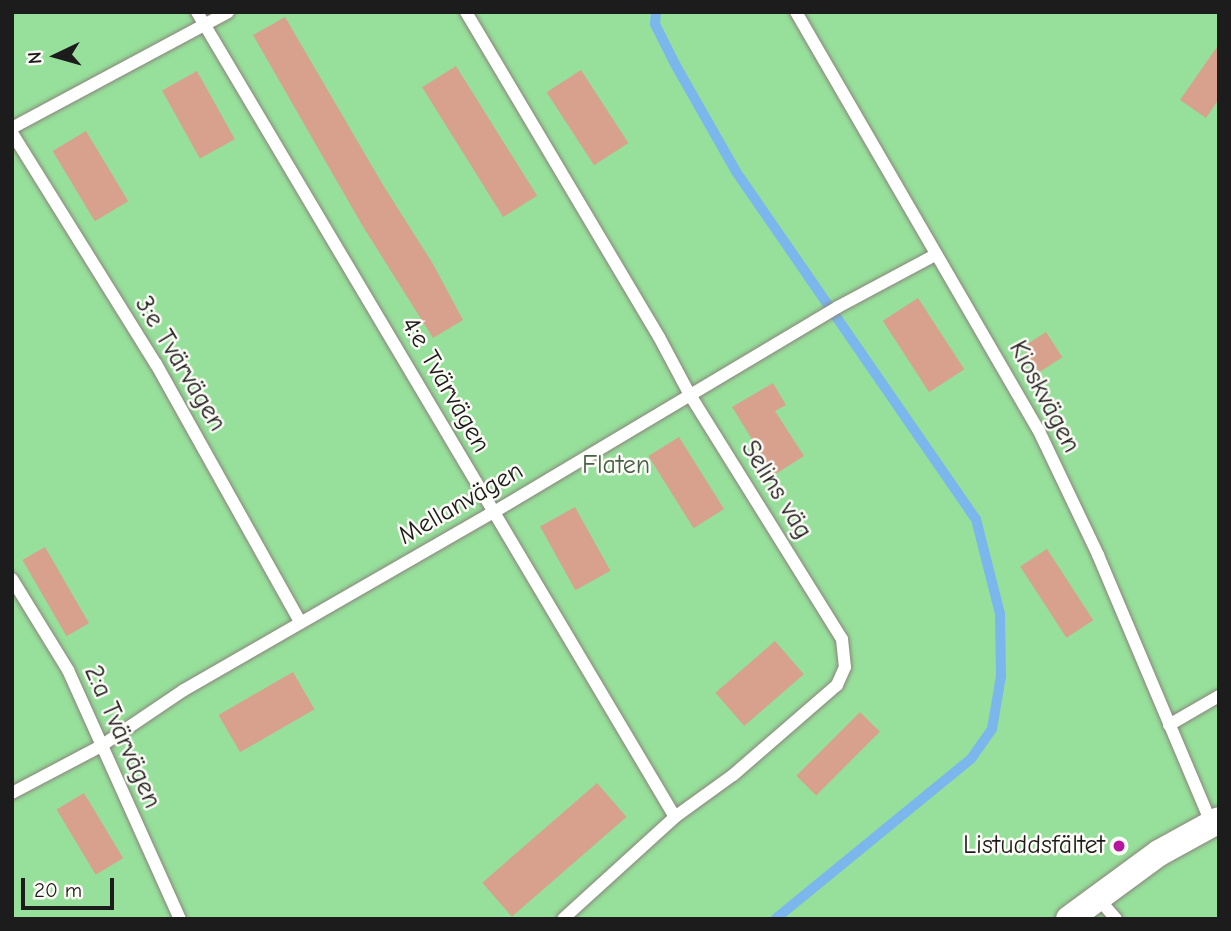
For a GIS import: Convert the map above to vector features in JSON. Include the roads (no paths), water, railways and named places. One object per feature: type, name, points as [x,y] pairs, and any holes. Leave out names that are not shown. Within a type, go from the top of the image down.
[{"type":"street","points":[[1069,919],[1159,853],[1215,822]]},
{"type":"lane","name":"4:e Tvärvägen","points":[[197,12],[675,817]]},
{"type":"lane","points":[[12,128],[228,12]]},
{"type":"lane","name":"Selins väg","points":[[466,12],[659,337],[690,395],[842,639],[845,667],[837,685],[733,775],[675,817],[563,919]]},
{"type":"lane","name":"Kioskvägen","points":[[796,12],[1038,429],[1098,555],[1168,725],[1215,822]]},
{"type":"lane","name":"3:e Tvärvägen","points":[[12,133],[156,364],[300,622]]},
{"type":"lane","name":"Mellanvägen","points":[[12,793],[101,746],[184,690],[494,512],[838,307],[935,255]]},
{"type":"lane","name":"2:a Tvärvägen","points":[[12,579],[68,670],[180,919]]},
{"type":"lane","points":[[1168,725],[1219,696]]},
{"type":"lane","points":[[1097,897],[1115,919]]},
{"type":"waterway","points":[[656,12],[655,24],[675,64],[737,173],[976,519],[1000,614],[1001,676],[992,729],[972,758],[775,919]]},
{"type":"place","name":"Listuddsfältet","points":[[1119,846]]},
{"type":"park label","name":"Flaten","points":[[616,466]]}]
